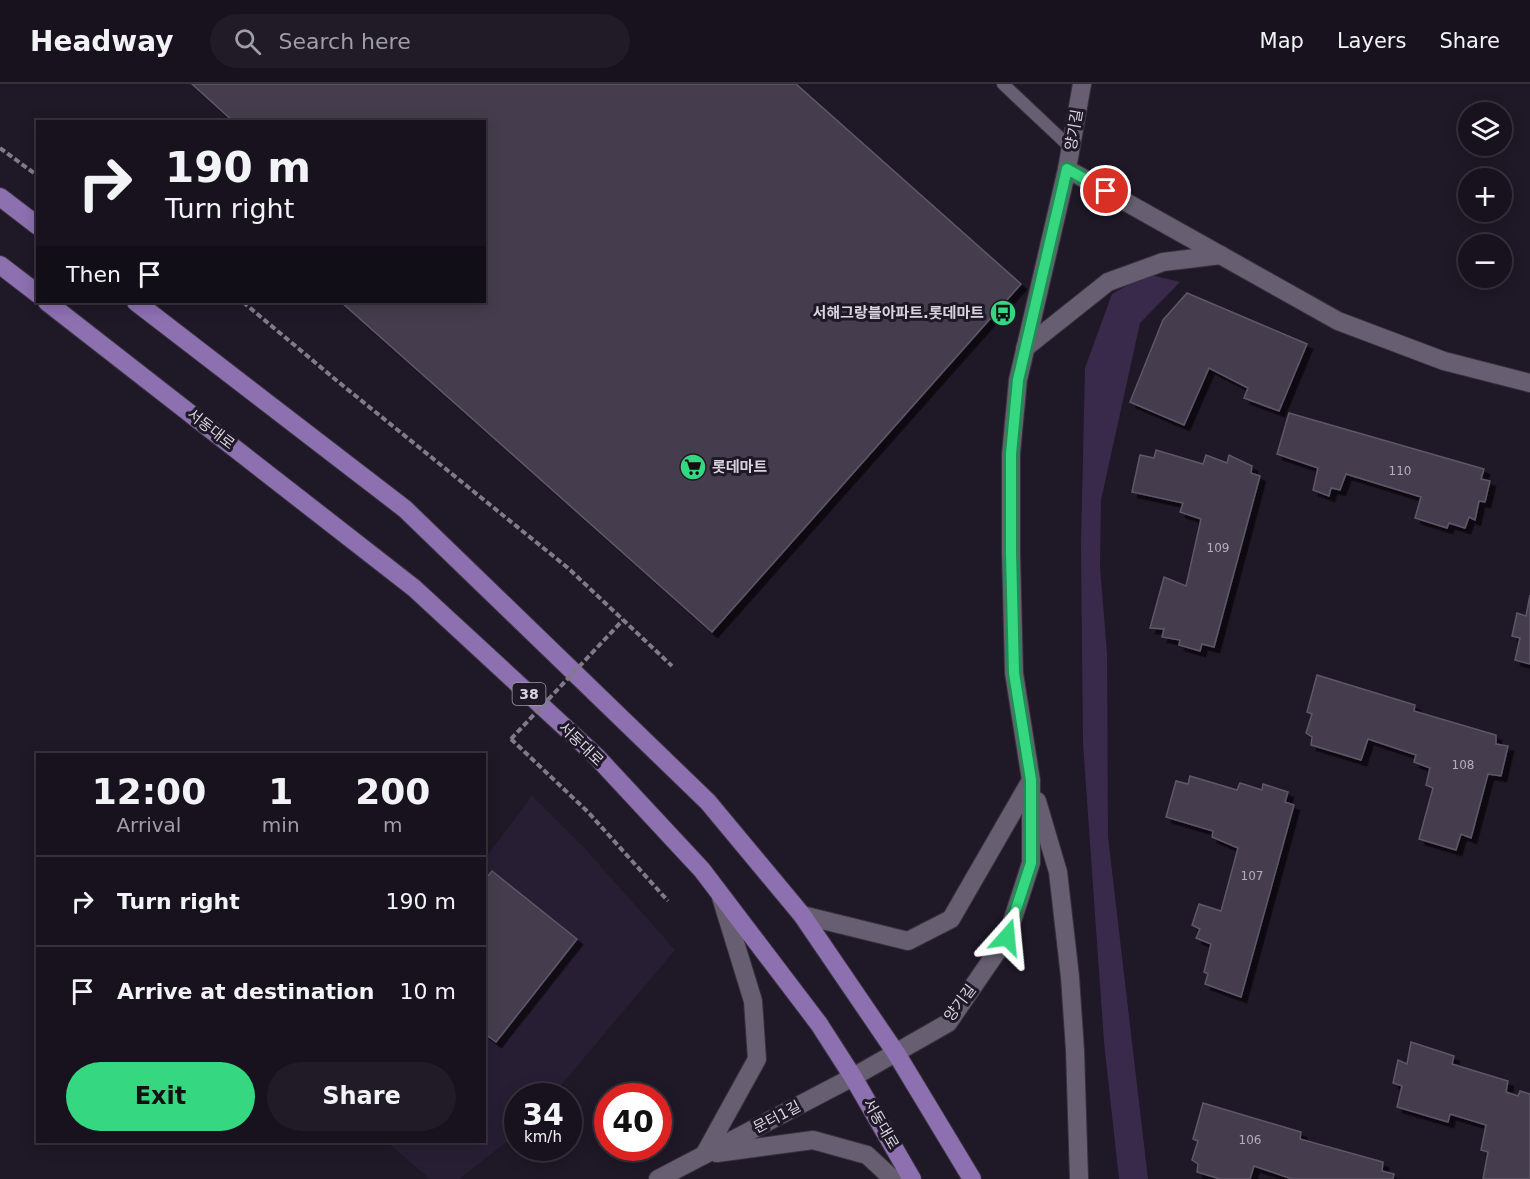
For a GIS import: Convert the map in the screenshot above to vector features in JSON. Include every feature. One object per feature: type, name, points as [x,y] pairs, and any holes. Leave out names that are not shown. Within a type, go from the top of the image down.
[{"type":"main road","points":[[0,197],[36,224]]},
{"type":"main road","points":[[0,265],[36,292]]},
{"type":"main road","name":"서동대로","points":[[48,303],[414,588],[596,756],[702,870],[819,1024],[853,1077],[912,1179]]},
{"type":"main road","points":[[137,303],[405,509],[708,802],[802,915],[896,1053],[972,1179]]},
{"type":"street","name":"양기길","points":[[896,1053],[948,1023],[1007,937],[1031,863],[1031,780],[1014,673],[1011,454],[1018,380],[1067,169],[1082,84]]},
{"type":"street","points":[[1067,169],[1338,321],[1444,361],[1530,382]]},
{"type":"street","points":[[1025,348],[1108,282],[1163,262],[1221,255]]},
{"type":"street","points":[[802,915],[908,941],[951,919],[1031,780]]},
{"type":"street","points":[[1031,780],[1058,872],[1070,977],[1075,1050],[1079,1179]]},
{"type":"street","points":[[704,1155],[757,1059],[753,1001],[719,892]]},
{"type":"street","name":"문터1길","points":[[658,1179],[896,1053]]},
{"type":"street","points":[[704,1155],[813,1140],[867,1155],[893,1179]]},
{"type":"lane","points":[[1004,84],[1071,148]]},
{"type":"path","points":[[0,148],[36,175]]},
{"type":"path","points":[[244,303],[568,568],[672,666]]},
{"type":"path","points":[[623,620],[511,739],[588,812],[668,901]]},
{"type":"shaded area","points":[[1147,274],[1180,282],[1140,323],[1101,500],[1100,567],[1107,653],[1108,837],[1148,1179],[1119,1179],[1104,1042],[1083,743],[1081,544],[1085,368],[1112,294]]},
{"type":"shaded area","points":[[532,796],[588,852],[675,950],[563,1083],[504,1083],[504,1144],[459,1179],[430,1179],[388,1143],[486,1143],[486,857]]},
{"type":"building","name":"롯데마트","points":[[192,84],[796,84],[1021,284],[712,632],[342,303],[486,303],[486,120],[232,120]]},
{"type":"building","points":[[1187,293],[1307,344],[1279,411],[1244,398],[1248,388],[1209,368],[1184,425],[1130,402],[1163,320]]},
{"type":"building","points":[[1289,413],[1484,469],[1481,479],[1490,481],[1485,502],[1479,501],[1475,520],[1469,517],[1465,528],[1449,523],[1447,528],[1415,518],[1421,497],[1346,474],[1340,490],[1331,488],[1329,496],[1313,490],[1318,468],[1277,454]]},
{"type":"building","points":[[1156,450],[1203,464],[1206,455],[1227,463],[1229,455],[1252,466],[1251,473],[1260,476],[1214,647],[1202,644],[1200,651],[1179,645],[1180,640],[1162,637],[1164,629],[1150,628],[1164,577],[1186,586],[1201,519],[1180,512],[1183,503],[1132,492],[1140,455],[1154,458]]},
{"type":"building","points":[[1530,595],[1530,664],[1515,660],[1520,638],[1512,636],[1517,613],[1526,616]]},
{"type":"building","points":[[1317,675],[1415,705],[1414,711],[1496,735],[1496,744],[1508,746],[1501,776],[1488,774],[1471,838],[1461,834],[1456,850],[1419,839],[1433,788],[1426,785],[1430,768],[1414,762],[1416,755],[1368,739],[1361,760],[1311,745],[1312,737],[1306,733],[1312,714],[1307,712]]},
{"type":"building","points":[[1190,776],[1237,790],[1240,783],[1262,790],[1263,784],[1288,792],[1285,802],[1294,805],[1241,997],[1205,984],[1208,974],[1204,972],[1211,944],[1196,938],[1200,929],[1192,925],[1199,904],[1221,911],[1238,848],[1212,837],[1213,831],[1166,817],[1176,781],[1188,784]]},
{"type":"building","points":[[492,871],[577,939],[496,1042],[486,1034],[486,878]]},
{"type":"building","points":[[1411,1042],[1454,1056],[1452,1064],[1508,1081],[1506,1092],[1518,1096],[1520,1091],[1530,1094],[1530,1179],[1483,1179],[1488,1152],[1481,1150],[1486,1125],[1450,1114],[1448,1122],[1397,1107],[1402,1086],[1393,1083],[1398,1060],[1407,1064]]},
{"type":"building","points":[[1203,1103],[1301,1132],[1300,1139],[1383,1162],[1382,1171],[1394,1174],[1393,1179],[1292,1179],[1254,1166],[1250,1179],[1220,1179],[1197,1172],[1198,1164],[1192,1160],[1198,1141],[1193,1139]]},
{"type":"place","name":"서해그랑블아파트.롯데마트","points":[[1003,313]]},
{"type":"place","name":"롯데마트","points":[[693,467]]},
{"type":"route","points":[[1007,937],[1031,863],[1031,780],[1014,673],[1013,653],[1011,454],[1018,380],[1067,169],[1106,191]]}]
